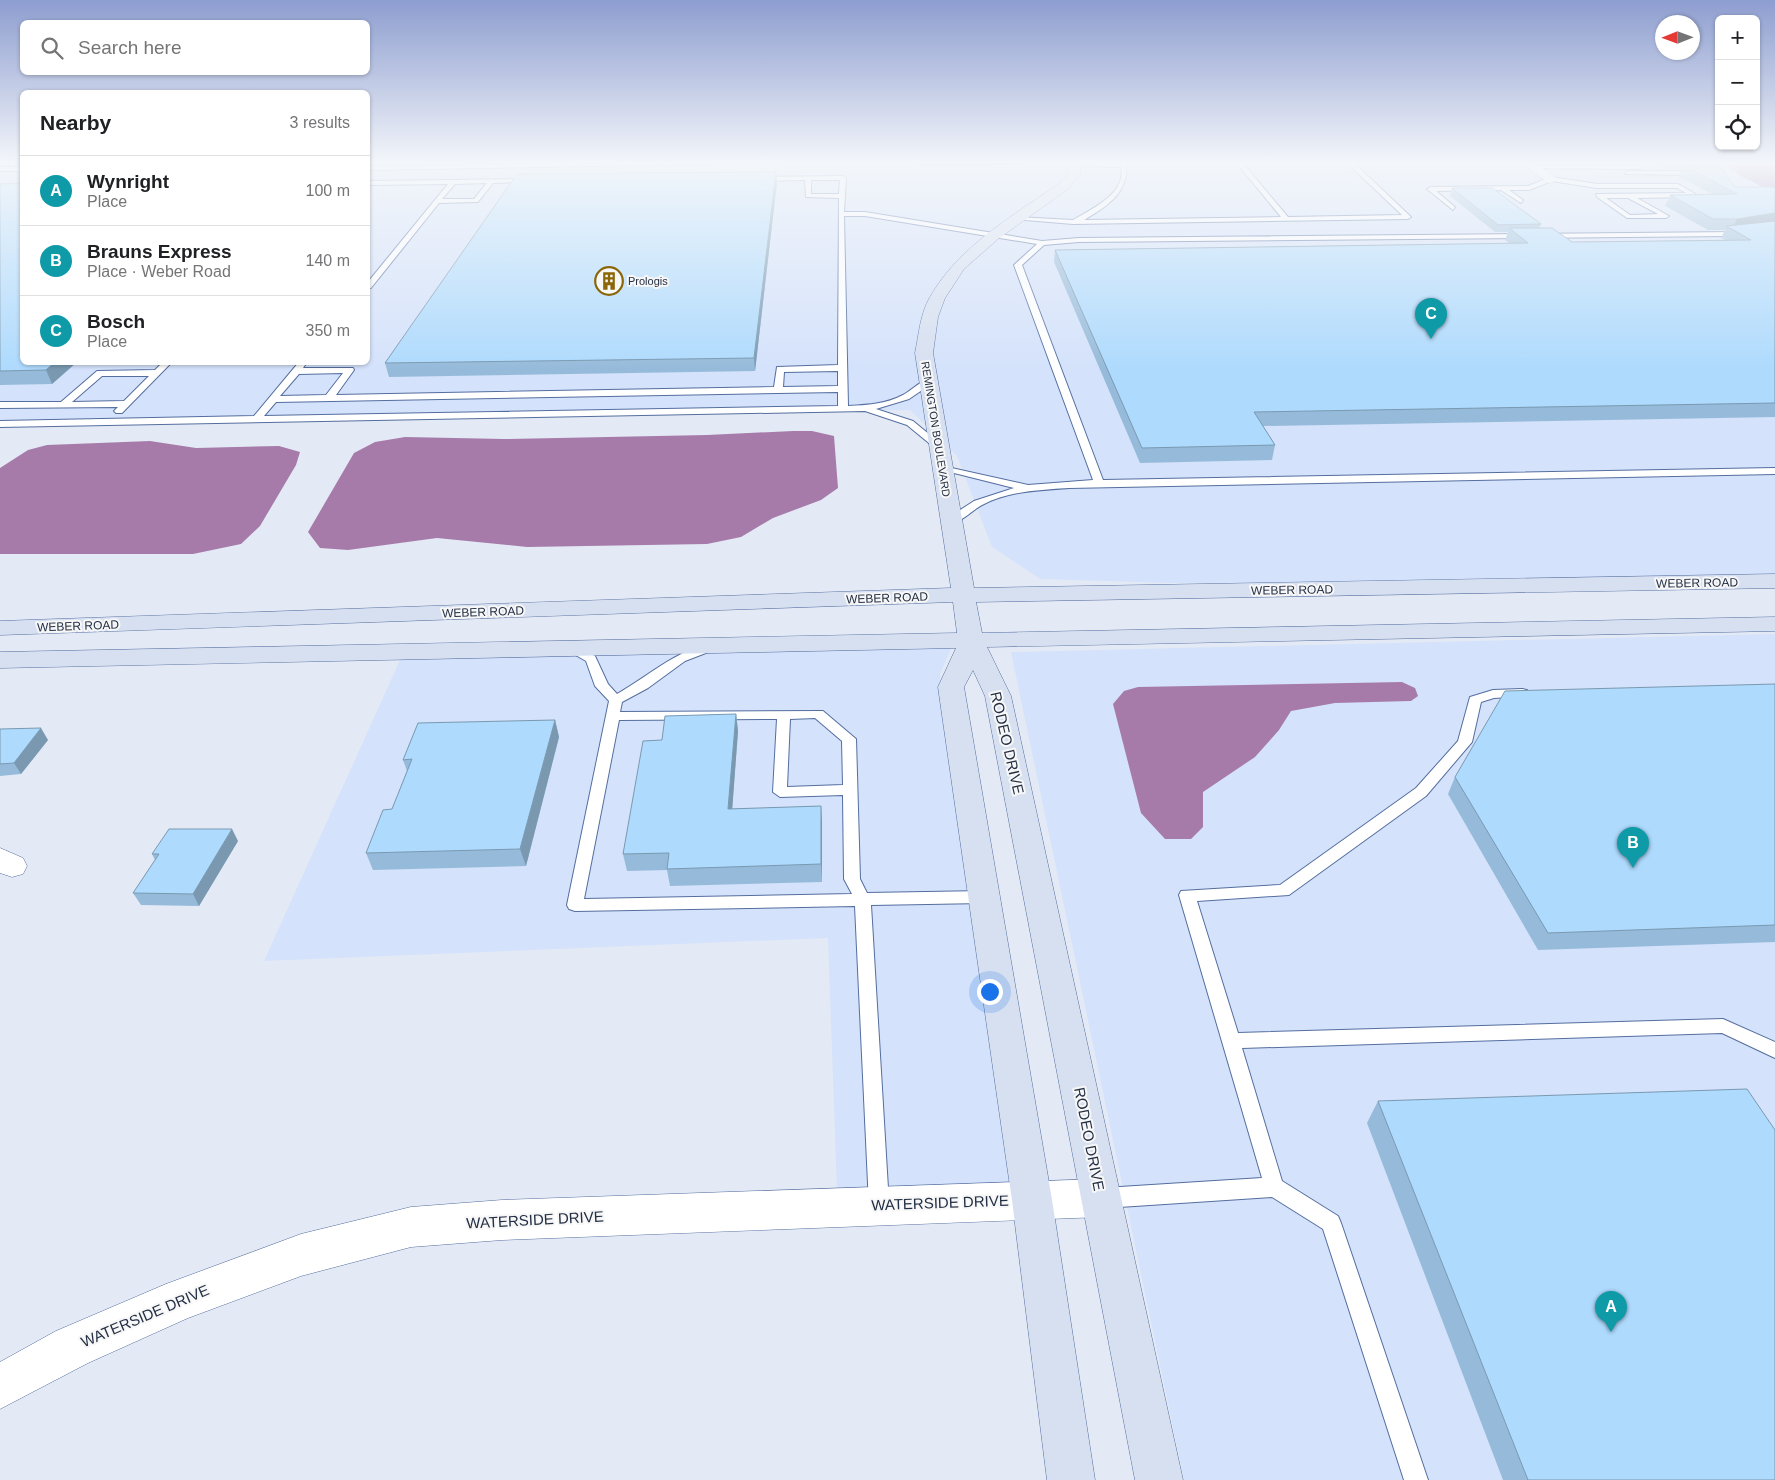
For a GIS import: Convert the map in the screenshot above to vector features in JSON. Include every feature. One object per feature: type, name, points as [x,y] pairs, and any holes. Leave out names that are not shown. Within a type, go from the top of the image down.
[{"type":"main road","name":"REMINGTON BOULEVARD","points":[[970,641],[924,353],[930,317],[937,298],[958,266],[1001,230]]},
{"type":"main road","name":"WEBER ROAD","points":[[0,628],[964,595],[1775,581]]},
{"type":"main road","points":[[0,660],[573,650],[1775,624]]},
{"type":"main road","points":[[970,641],[961,669],[951,687],[1032,1200],[1071,1480]]},
{"type":"main road","name":"RODEO DRIVE","points":[[970,641],[996,688],[998,696],[1159,1480]]},
{"type":"street","name":"WATERSIDE DRIVE","points":[[0,1386],[72,1347],[182,1299],[301,1255],[411,1227],[502,1220],[1101,1198]]},
{"type":"lane","points":[[370,284],[414,230]]},
{"type":"lane","points":[[841,230],[843,408]]},
{"type":"lane","points":[[969,230],[1042,243],[1079,240],[1732,234],[1760,230]]},
{"type":"lane","points":[[1042,243],[1018,265],[1099,483]]},
{"type":"lane","points":[[107,422],[165,365]]},
{"type":"lane","points":[[257,419],[302,365]]},
{"type":"lane","points":[[778,390],[780,369],[842,368]]},
{"type":"lane","points":[[297,371],[350,370],[329,398]]},
{"type":"lane","points":[[63,405],[100,373],[157,373]]},
{"type":"lane","points":[[0,424],[865,408],[893,403],[910,397],[928,382]]},
{"type":"lane","points":[[273,400],[842,389]]},
{"type":"lane","points":[[0,405],[125,404]]},
{"type":"lane","points":[[865,408],[910,423],[938,446]]},
{"type":"lane","points":[[942,467],[992,481],[1032,488]]},
{"type":"lane","points":[[952,520],[978,502],[1005,494],[1032,488],[1099,483],[1775,471]]},
{"type":"lane","points":[[711,646],[681,658],[642,685],[616,700],[575,905],[984,897]]},
{"type":"lane","points":[[573,650],[591,659],[602,686],[616,700]]},
{"type":"lane","points":[[1274,1187],[1187,895],[1283,891],[1421,792],[1465,742],[1475,700],[1493,694],[1542,693]]},
{"type":"lane","points":[[784,714],[780,792],[850,790]]},
{"type":"lane","points":[[613,716],[818,714],[849,739],[852,879],[862,900],[879,1206]]},
{"type":"lane","points":[[1231,1041],[1723,1026],[1775,1050]]},
{"type":"lane","points":[[1101,1198],[1274,1187],[1331,1223],[1416,1480]]},
{"type":"shaded area","points":[[0,230],[20,230],[20,365],[370,365],[370,230],[1775,230],[1775,580],[1170,583],[1040,579],[992,547],[957,456],[910,410],[0,425]]},
{"type":"shaded area","points":[[812,431],[834,436],[838,488],[821,500],[773,518],[741,537],[707,544],[527,547],[437,538],[348,550],[320,548],[308,532],[354,453],[375,442],[405,437],[504,439],[707,435]]},
{"type":"shaded area","points":[[150,441],[196,448],[279,446],[300,452],[296,465],[260,526],[241,544],[193,554],[0,554],[0,468],[28,450],[47,445]]},
{"type":"shaded area","points":[[1775,634],[1775,1480],[1184,1480],[1011,652]]},
{"type":"shaded area","points":[[953,644],[940,674],[1018,1214],[838,1218],[828,938],[264,961],[400,660]]},
{"type":"shaded area","points":[[1402,682],[1415,688],[1418,696],[1411,701],[1335,703],[1291,711],[1279,730],[1255,757],[1203,792],[1203,827],[1191,839],[1165,839],[1141,813],[1113,704],[1124,691],[1138,687]]},
{"type":"building","points":[[0,230],[20,230],[20,365],[52,365],[46,370],[0,371]]},
{"type":"building","name":"Prologis","points":[[478,230],[769,230],[754,358],[385,363]]},
{"type":"building","points":[[1512,230],[1555,230],[1572,242],[1751,240],[1733,230],[1775,230],[1775,403],[1254,412],[1275,445],[1142,448],[1055,250],[1528,243]]},
{"type":"building","points":[[1775,684],[1775,925],[1548,933],[1455,777],[1505,691]]},
{"type":"building","points":[[736,714],[728,809],[821,806],[821,864],[667,869],[669,853],[623,854],[643,741],[662,740],[665,716]]},
{"type":"building","points":[[555,720],[520,849],[366,853],[383,810],[392,809],[412,759],[403,760],[418,723]]},
{"type":"building","points":[[41,728],[14,763],[0,764],[0,729]]},
{"type":"building","points":[[169,829],[232,829],[193,894],[133,893],[159,854],[152,854]]},
{"type":"building","points":[[1747,1089],[1775,1130],[1775,1480],[1528,1480],[1378,1101]]},
{"type":"place","name":"Prologis","points":[[609,281]]},
{"type":"place","name":"Bosch","points":[[1431,339]]},
{"type":"place","name":"Brauns Express","points":[[1633,868]]},
{"type":"place","name":"Wynright","points":[[1611,1332]]}]
